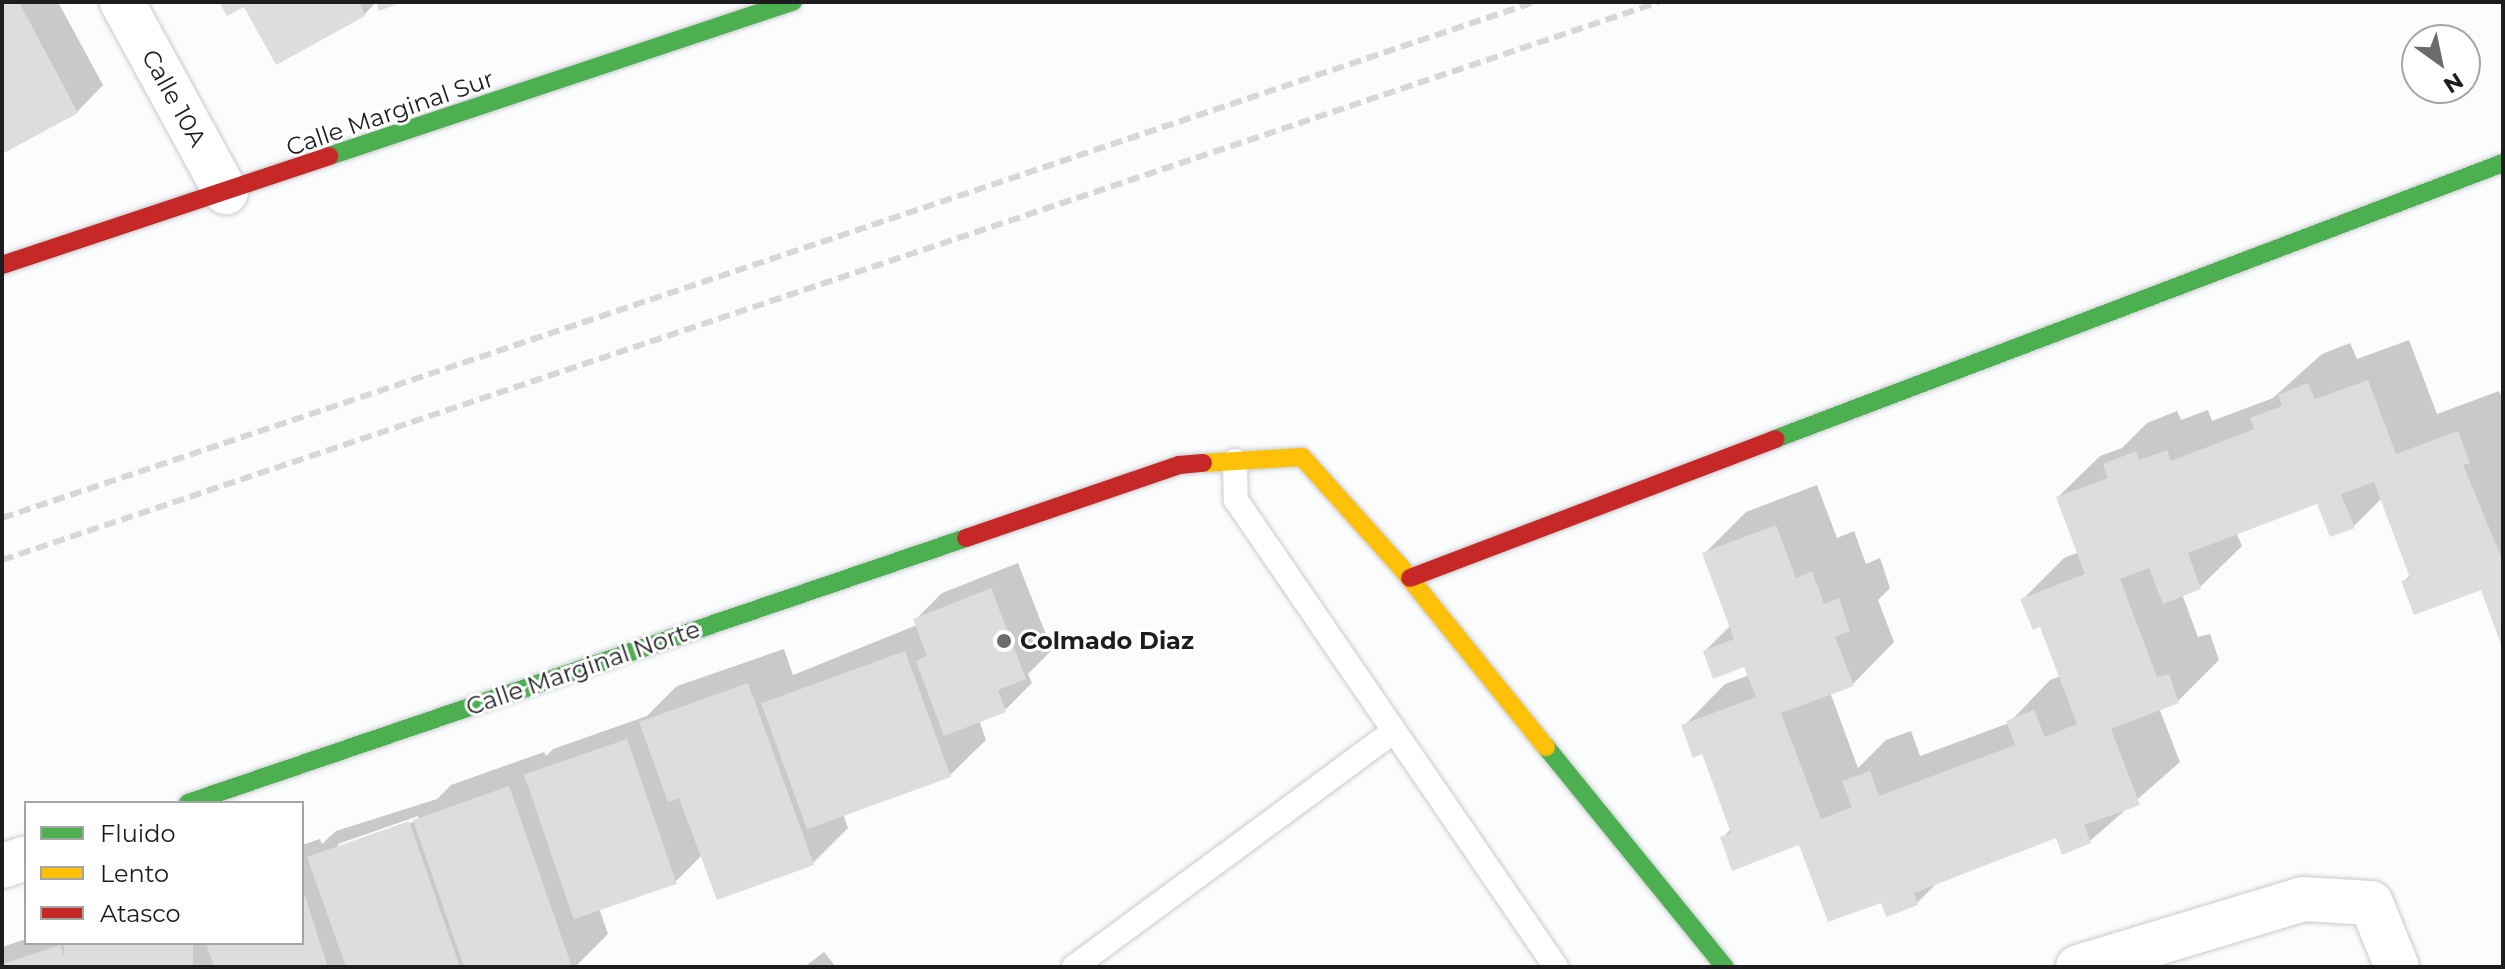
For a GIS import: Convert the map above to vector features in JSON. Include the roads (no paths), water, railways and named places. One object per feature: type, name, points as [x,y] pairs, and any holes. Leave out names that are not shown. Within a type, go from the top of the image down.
[{"type":"street","name":"Calle 10A","points":[[122,2],[226,193]]},
{"type":"street","name":"Calle Marginal Sur","points":[[2,265],[793,2]]},
{"type":"street","points":[[1725,967],[1410,578],[2501,171]]},
{"type":"street","name":"Calle Marginal Norte","points":[[194,801],[1179,465],[1302,457],[1410,578]]},
{"type":"street","points":[[2,866],[24,859]]},
{"type":"street","points":[[2078,967],[2303,899],[2371,903],[2397,967]]},
{"type":"lane","points":[[1235,461],[1236,500],[1556,967]]},
{"type":"lane","points":[[1074,967],[1393,732]]},
{"type":"railway","points":[[2,518],[1534,2]]},
{"type":"railway","points":[[2,560],[1659,2]]},
{"type":"place","name":"Colmado Diaz","points":[[1004,641]]}]
